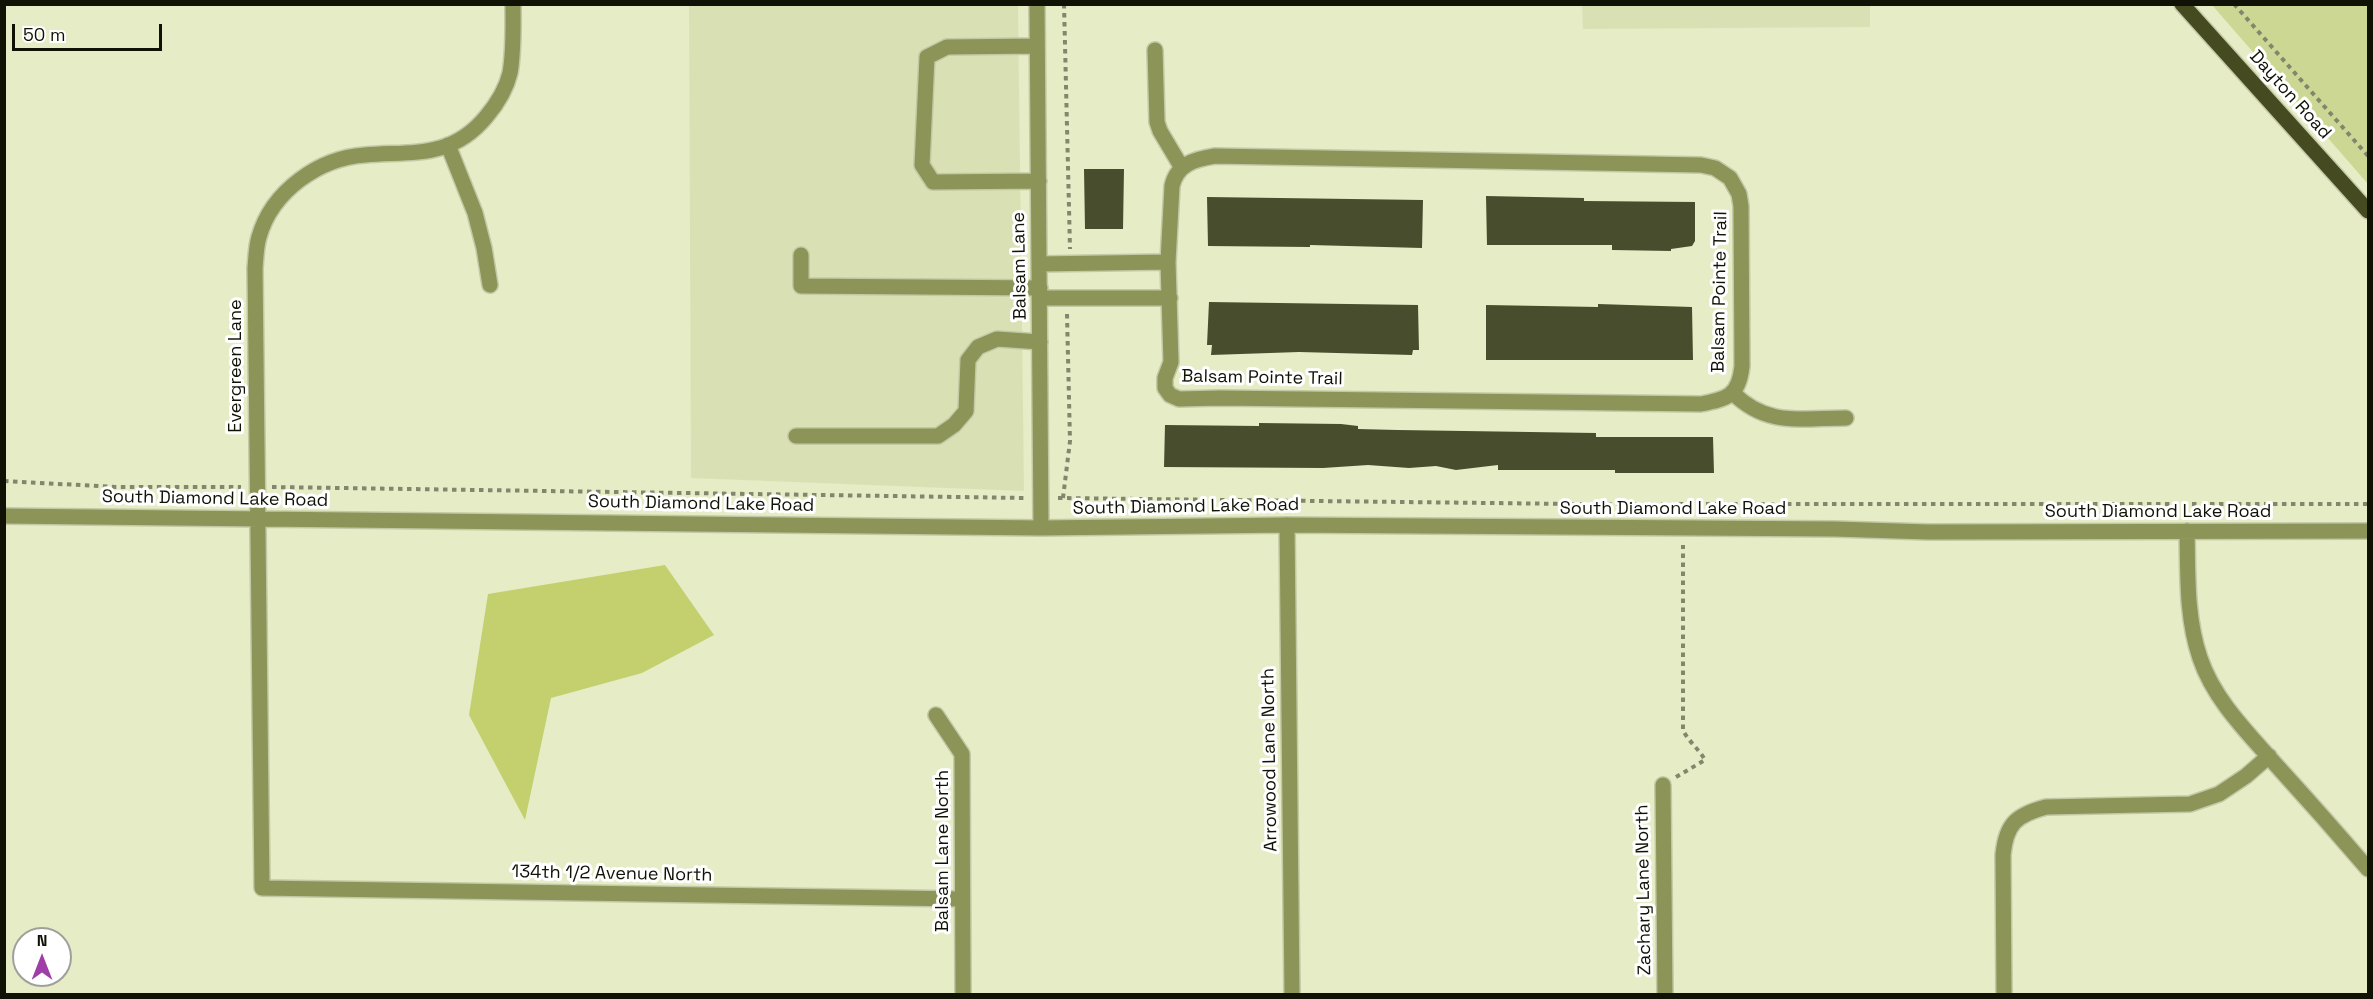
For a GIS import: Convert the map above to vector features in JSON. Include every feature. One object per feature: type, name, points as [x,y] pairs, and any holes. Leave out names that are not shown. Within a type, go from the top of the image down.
[{"type":"main road","name":"Dayton Road","points":[[2182,4],[2368,211]]},
{"type":"street","name":"Evergreen Lane","points":[[262,888],[256,487],[255,268],[259,236],[269,216],[287,192],[308,173],[335,160],[364,155],[405,155],[432,151],[459,141],[481,123],[499,101],[510,75],[513,47],[513,4]]},
{"type":"street","name":"Balsam Lane","points":[[1037,4],[1041,528]]},
{"type":"street","points":[[1037,46],[947,47],[927,57],[922,165],[933,182],[1039,181]]},
{"type":"street","points":[[1155,50],[1157,122],[1182,168]]},
{"type":"street","points":[[448,145],[475,213],[490,285]]},
{"type":"street","name":"Balsam Pointe Trail","points":[[1215,156],[1683,165],[1715,168],[1730,178],[1736,187],[1743,214],[1740,379],[1733,393],[1722,399],[1701,404],[1179,399],[1167,392],[1164,383],[1171,362],[1168,262],[1172,186],[1174,178],[1182,168],[1200,158],[1215,156]]},
{"type":"street","points":[[801,255],[801,286],[1170,298]]},
{"type":"street","points":[[1039,264],[1168,262]]},
{"type":"street","points":[[796,436],[938,436],[954,425],[966,411],[968,360],[978,347],[998,339],[1041,342]]},
{"type":"street","points":[[1733,393],[1750,409],[1772,417],[1846,418]]},
{"type":"street","name":"South Diamond Lake Road","points":[[4,516],[1041,528],[1287,525],[1835,529],[1928,532],[2368,531]]},
{"type":"street","name":"Arrowood Lane North","points":[[1287,525],[1292,994]]},
{"type":"street","points":[[2187,531],[2191,627],[2200,660],[2215,689],[2234,717],[2368,869]]},
{"type":"street","name":"Balsam Lane North","points":[[936,715],[962,754],[963,994]]},
{"type":"street","points":[[2004,994],[2003,855],[2005,839],[2013,823],[2027,812],[2046,807],[2190,804],[2219,794],[2246,776],[2269,756]]},
{"type":"street","name":"Zachary Lane North","points":[[1663,785],[1665,994]]},
{"type":"street","name":"134th 1/2 Avenue North","points":[[262,888],[962,899]]},
{"type":"path","points":[[2234,4],[2368,156]]},
{"type":"path","points":[[4,481],[116,487],[1041,498],[1683,504],[2368,504]]},
{"type":"path","points":[[1663,785],[1705,760],[1683,730],[1683,504]]},
{"type":"shaded area","points":[[689,5],[1018,5],[1024,491],[691,478]]},
{"type":"shaded area","points":[[1582,5],[1870,5],[1870,27],[1583,29]]},
{"type":"shaded area","points":[[2212,5],[2368,5],[2368,184]]},
{"type":"shaded area","points":[[665,565],[714,635],[642,673],[551,698],[525,820],[469,715],[488,594]]},
{"type":"building","points":[[1084,169],[1124,169],[1123,229],[1085,229]]},
{"type":"building","points":[[1486,196],[1584,198],[1584,201],[1695,202],[1695,241],[1692,246],[1671,249],[1671,251],[1612,250],[1612,245],[1487,245]]},
{"type":"building","points":[[1207,197],[1423,200],[1422,248],[1310,245],[1310,247],[1208,246]]},
{"type":"building","points":[[1209,302],[1418,305],[1419,350],[1413,350],[1412,355],[1299,352],[1211,355],[1212,345],[1207,345]]},
{"type":"building","points":[[1598,304],[1692,307],[1693,360],[1486,360],[1486,305],[1598,307]]},
{"type":"building","points":[[1259,423],[1341,424],[1358,426],[1358,429],[1596,433],[1596,437],[1713,437],[1714,473],[1498,470],[1498,465],[1456,470],[1436,466],[1409,468],[1368,465],[1323,468],[1164,467],[1165,425],[1259,426]]}]
